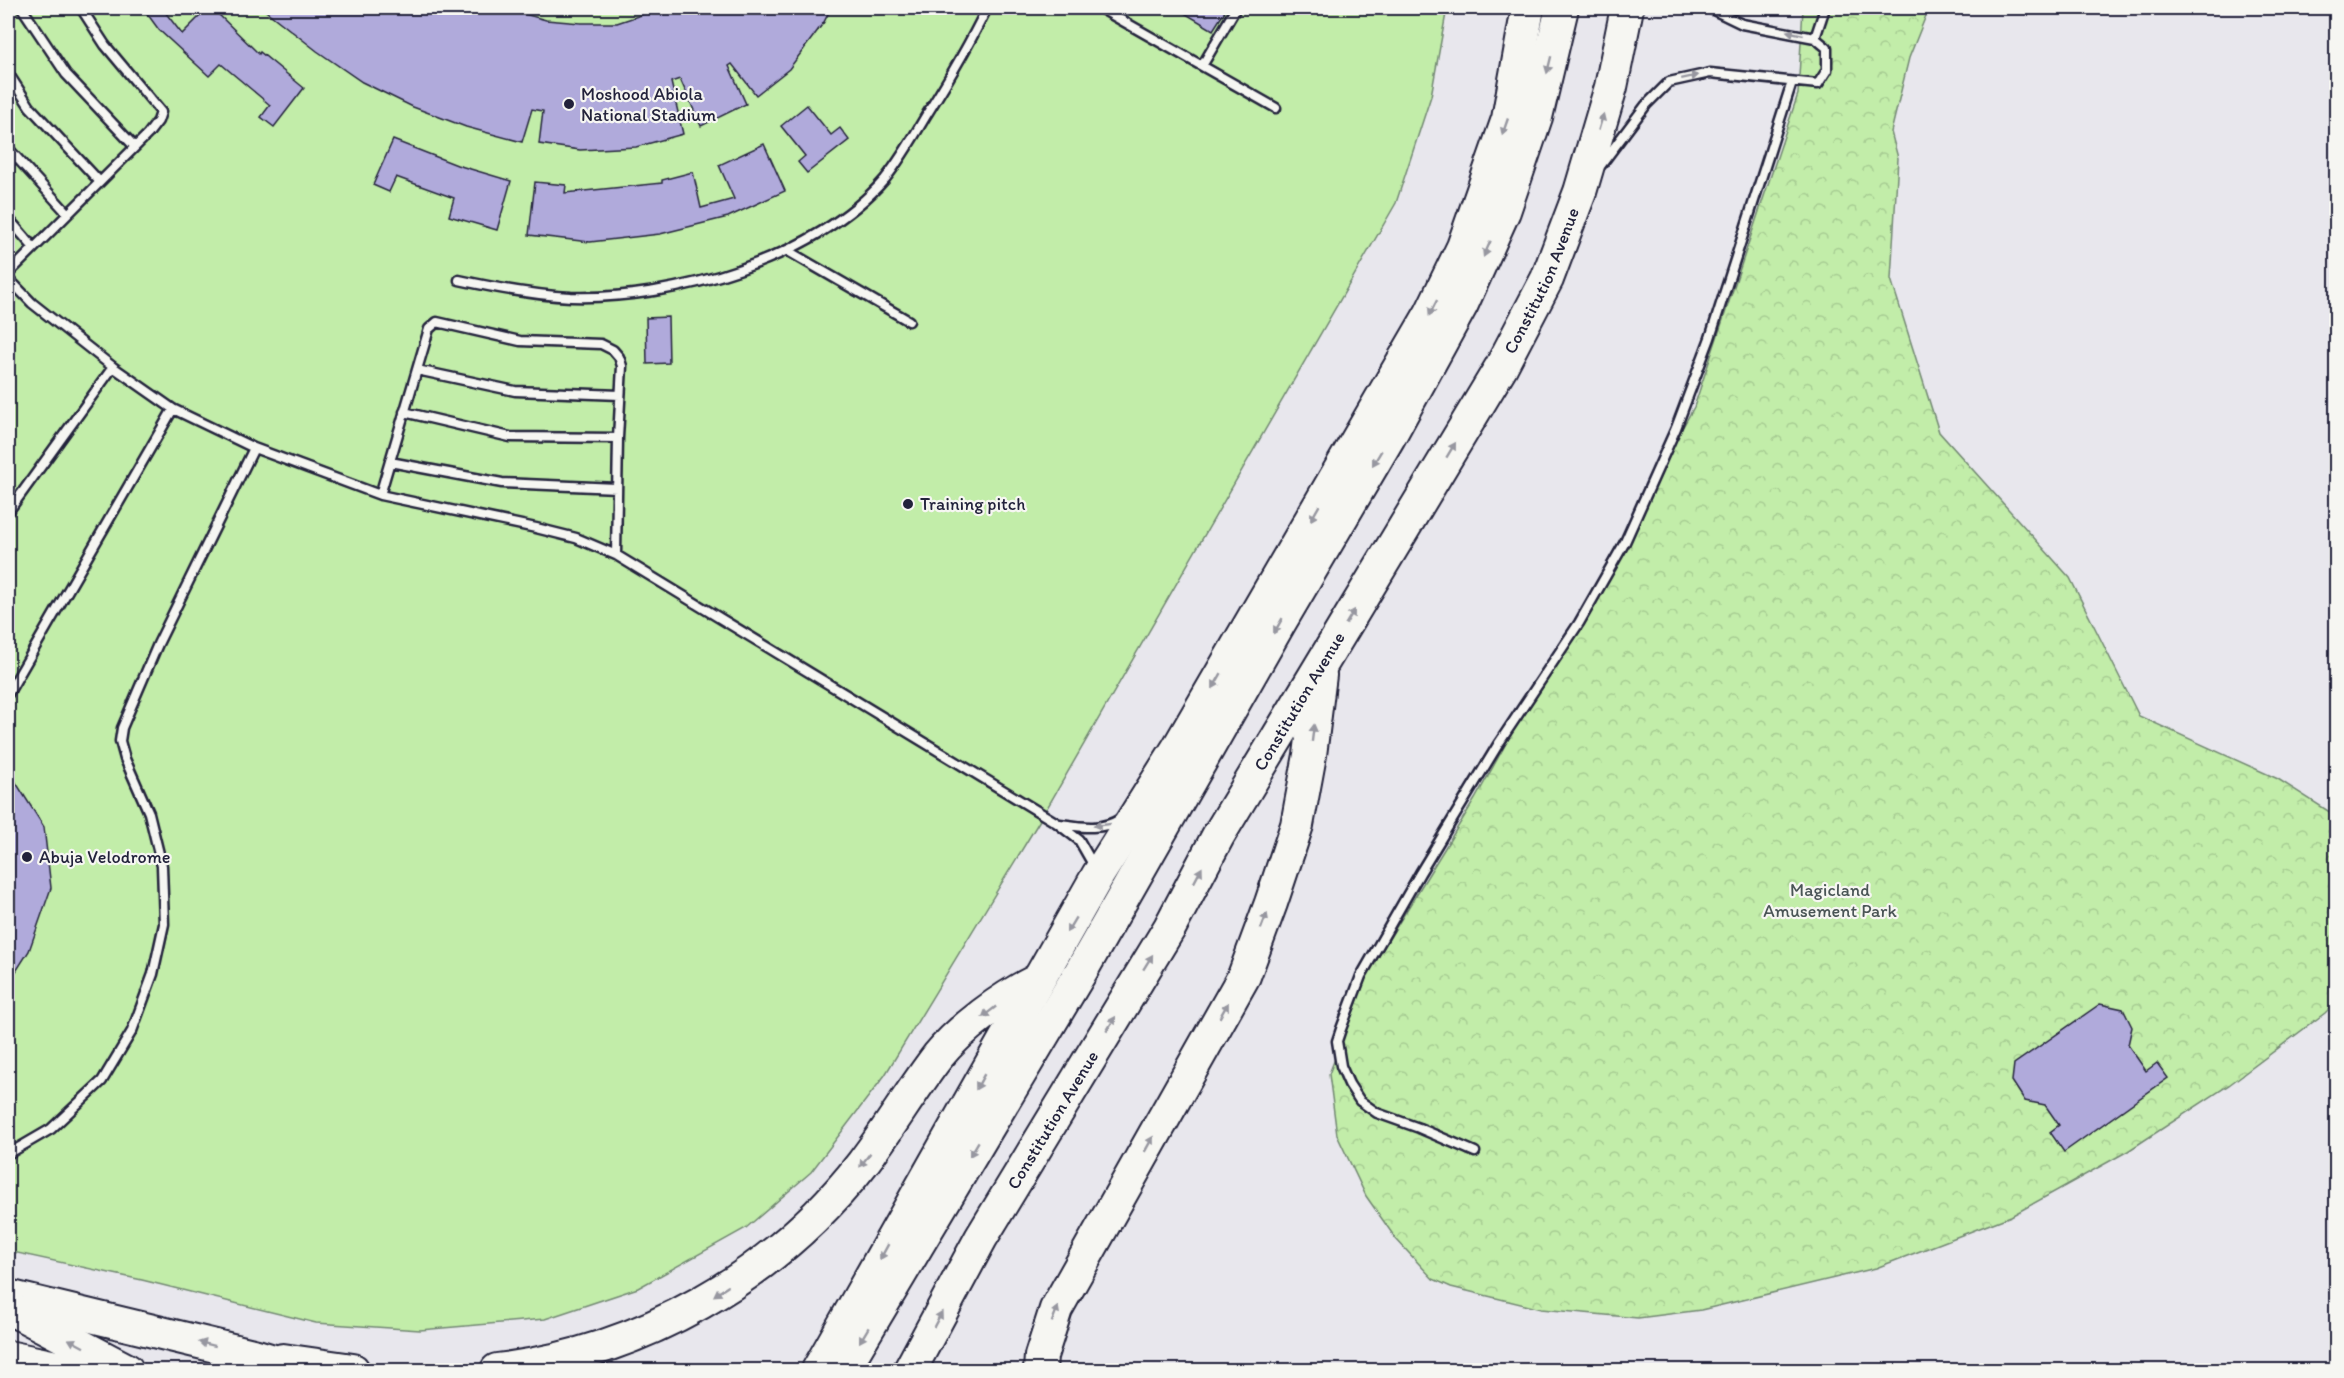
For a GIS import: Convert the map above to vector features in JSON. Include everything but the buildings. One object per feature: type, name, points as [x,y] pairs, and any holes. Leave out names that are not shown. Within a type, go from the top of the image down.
[{"type":"highway","points":[[818,1371],[1044,969],[1178,748],[1431,313],[1463,248],[1508,119],[1528,8]]},
{"type":"highway","points":[[843,1371],[1080,973],[1274,632],[1389,437],[1462,304],[1504,211],[1536,117],[1562,8]]},
{"type":"highway","name":"Constitution Avenue","points":[[910,1371],[981,1238],[1170,927],[1218,836],[1501,367],[1547,279],[1580,192],[1611,87],[1627,8]]},
{"type":"highway","points":[[1040,1371],[1041,1356],[1056,1309],[1244,976],[1297,825],[1310,755],[1321,665]]},
{"type":"highway","points":[[497,1371],[536,1366],[591,1351],[643,1332],[686,1313],[753,1269],[817,1214],[840,1190],[863,1163],[939,1056],[957,1036],[1044,969]]},
{"type":"highway","points":[[8,1296],[257,1356],[304,1371]]},
{"type":"highway","points":[[8,1308],[127,1371]]},
{"type":"highway","points":[[8,1356],[70,1371]]},
{"type":"highway","points":[[257,1356],[353,1371]]},
{"type":"lane","points":[[22,8],[66,74],[135,147]]},
{"type":"lane","points":[[81,8],[105,45],[161,112],[158,121],[135,147],[8,276],[32,303],[113,367],[173,408],[254,448],[380,495],[576,538],[616,555],[1057,823],[1079,840],[1095,883]]},
{"type":"lane","points":[[459,280],[521,293],[572,297],[615,295],[705,280],[788,251],[807,242],[836,222],[884,179],[905,152],[966,50],[987,8]]},
{"type":"lane","points":[[1100,8],[1276,108]]},
{"type":"lane","points":[[1202,66],[1236,8]]},
{"type":"lane","points":[[1580,192],[1647,105],[1669,82],[1710,73],[1818,84],[1827,70],[1827,48],[1815,38],[1742,24],[1708,8]]},
{"type":"lane","points":[[1815,38],[1825,8]]},
{"type":"lane","points":[[8,73],[30,107],[100,182]]},
{"type":"lane","points":[[1475,1152],[1377,1113],[1360,1101],[1341,1066],[1337,1041],[1362,976],[1420,873],[1499,743],[1579,623],[1625,542],[1676,428],[1710,338],[1792,82]]},
{"type":"lane","points":[[8,148],[68,214]]},
{"type":"lane","points":[[8,218],[34,248]]},
{"type":"lane","points":[[788,251],[909,321]]},
{"type":"lane","points":[[380,495],[429,329],[437,322],[520,341],[601,344],[613,350],[622,366],[616,555]]},
{"type":"lane","points":[[8,512],[113,367]]},
{"type":"lane","points":[[417,370],[515,391],[620,394]]},
{"type":"lane","points":[[8,694],[173,408]]},
{"type":"lane","points":[[404,412],[510,437],[618,438]]},
{"type":"lane","points":[[8,1154],[51,1129],[102,1081],[132,1031],[153,974],[164,924],[162,866],[149,813],[125,759],[120,741],[122,728],[158,644],[254,448]]},
{"type":"lane","points":[[390,462],[502,483],[617,488]]},
{"type":"lane","points":[[1057,823],[1083,827],[1109,826],[1142,805]]},
{"type":"green space","points":[[8,8],[1447,8],[1431,96],[1396,203],[1043,815],[885,1075],[811,1172],[746,1228],[638,1288],[545,1319],[420,1330],[316,1323],[142,1280],[8,1251]]},
{"type":"green space","name":"Magicland Amusement Park","points":[[1803,8],[1929,8],[1909,58],[1891,132],[1898,158],[1891,279],[1939,432],[2070,578],[2139,716],[2278,779],[2336,816],[2336,1002],[2325,1013],[2229,1085],[2128,1151],[2011,1216],[1876,1268],[1701,1310],[1638,1318],[1541,1309],[1451,1287],[1433,1279],[1396,1239],[1366,1196],[1337,1135],[1329,1074],[1368,973],[1475,799],[1694,407],[1798,94]]},
{"type":"place","name":"Moshood Abiola National Stadium","points":[[569,104]]},
{"type":"place","name":"Training pitch","points":[[908,504]]},
{"type":"place","name":"Abuja Velodrome","points":[[27,857]]}]
